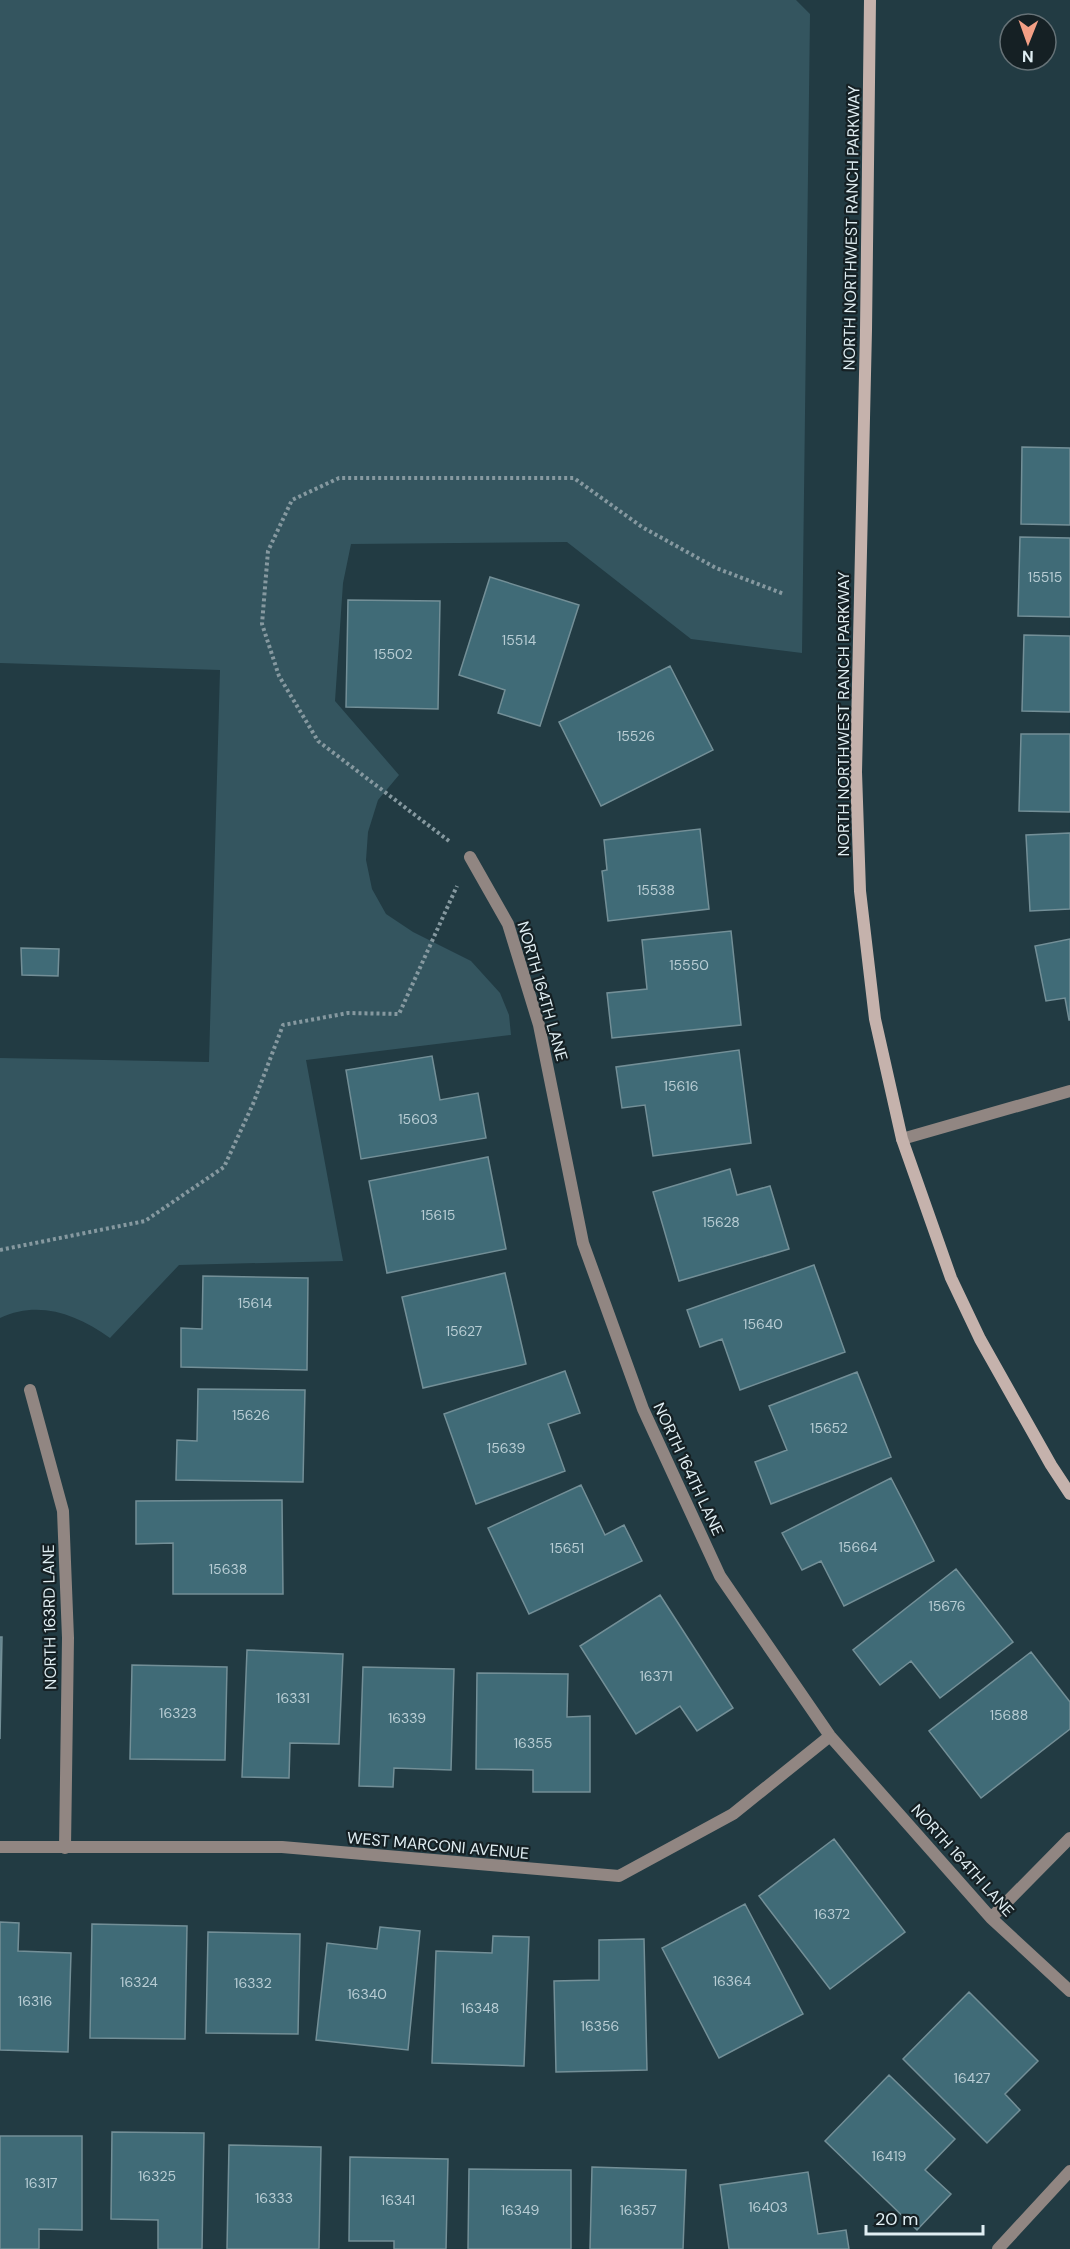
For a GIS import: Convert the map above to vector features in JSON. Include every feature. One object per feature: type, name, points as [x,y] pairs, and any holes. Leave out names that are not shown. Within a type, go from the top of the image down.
[{"type":"main road","name":"NORTH NORTHWEST RANCH PARKWAY","points":[[870,0],[856,808],[860,891],[875,1019],[902,1139],[951,1278],[975,1329],[1051,1466],[1070,1494]]},
{"type":"street","name":"NORTH 164TH LANE","points":[[470,857],[508,924],[539,1025],[583,1243],[643,1409],[720,1576],[830,1736],[991,1918],[1070,1991]]},
{"type":"street","points":[[902,1139],[1070,1091]]},
{"type":"street","name":"NORTH 163RD LANE","points":[[30,1390],[63,1512],[68,1638],[65,1848]]},
{"type":"street","name":"WEST MARCONI AVENUE","points":[[0,1847],[282,1847],[619,1876],[733,1814],[830,1736]]},
{"type":"street","points":[[991,1918],[1070,1838]]},
{"type":"street","points":[[998,2249],[1070,2171]]},
{"type":"path","points":[[0,1250],[145,1221],[225,1167],[254,1104],[283,1025],[348,1013],[399,1014],[470,857],[318,741],[279,676],[262,624],[268,551],[292,500],[339,478],[574,478],[642,527],[706,563],[784,594]]},
{"type":"shaded area","points":[[0,0],[796,0],[810,14],[802,653],[691,639],[567,542],[351,544],[343,583],[335,701],[399,775],[378,800],[368,832],[366,860],[372,889],[386,914],[413,932],[471,961],[500,993],[509,1015],[511,1035],[306,1060],[343,1261],[179,1265],[110,1338],[84,1322],[57,1312],[29,1310],[0,1318],[0,1058],[209,1062],[220,670],[0,663]]},
{"type":"building","points":[[1022,447],[1070,448],[1070,525],[1021,524]]},
{"type":"building","points":[[1020,537],[1070,538],[1070,617],[1018,616]]},
{"type":"building","points":[[490,577],[579,605],[540,726],[498,713],[505,690],[459,675]]},
{"type":"building","points":[[348,600],[440,601],[438,709],[346,707]]},
{"type":"building","points":[[1024,635],[1070,636],[1070,712],[1022,711]]},
{"type":"building","points":[[670,666],[713,750],[601,806],[559,722]]},
{"type":"building","points":[[1021,734],[1070,734],[1070,812],[1019,811]]},
{"type":"building","points":[[700,829],[709,909],[608,921],[602,871],[607,870],[604,840]]},
{"type":"building","points":[[1070,833],[1070,909],[1030,911],[1026,835]]},
{"type":"building","points":[[731,931],[741,1025],[612,1038],[607,993],[647,989],[642,940]]},
{"type":"building","points":[[1070,939],[1069,1020],[1065,998],[1046,1001],[1035,946]]},
{"type":"building","points":[[21,948],[59,949],[58,976],[22,975]]},
{"type":"building","points":[[739,1050],[751,1143],[653,1156],[645,1105],[622,1108],[616,1067]]},
{"type":"building","points":[[432,1056],[440,1100],[478,1093],[486,1138],[361,1159],[346,1070]]},
{"type":"building","points":[[488,1157],[506,1249],[387,1273],[369,1181]]},
{"type":"building","points":[[730,1169],[737,1195],[770,1186],[789,1249],[679,1281],[653,1192]]},
{"type":"building","points":[[814,1265],[845,1352],[740,1390],[722,1339],[700,1347],[687,1310]]},
{"type":"building","points":[[505,1273],[526,1364],[423,1388],[402,1297]]},
{"type":"building","points":[[203,1276],[308,1278],[307,1370],[181,1367],[181,1328],[202,1329]]},
{"type":"building","points":[[565,1371],[580,1413],[548,1424],[565,1471],[476,1504],[444,1414]]},
{"type":"building","points":[[857,1372],[891,1457],[771,1504],[755,1462],[787,1450],[769,1406]]},
{"type":"building","points":[[198,1389],[305,1390],[303,1482],[176,1480],[177,1440],[197,1441]]},
{"type":"building","points":[[891,1478],[934,1561],[844,1606],[821,1561],[802,1570],[782,1533]]},
{"type":"building","points":[[581,1485],[605,1535],[624,1525],[642,1561],[529,1614],[488,1528]]},
{"type":"building","points":[[282,1500],[283,1594],[173,1594],[173,1543],[136,1544],[136,1501]]},
{"type":"building","points":[[956,1569],[1013,1642],[940,1698],[911,1661],[880,1685],[853,1650]]},
{"type":"building","points":[[660,1595],[733,1708],[697,1731],[680,1706],[636,1734],[580,1646]]},
{"type":"building","points":[[0,1637],[2,1637],[0,1739]]},
{"type":"building","points":[[247,1650],[343,1654],[339,1744],[290,1743],[289,1778],[242,1777]]},
{"type":"building","points":[[1031,1652],[1070,1702],[1070,1729],[981,1798],[929,1731]]},
{"type":"building","points":[[132,1665],[227,1667],[225,1760],[130,1759]]},
{"type":"building","points":[[363,1667],[454,1669],[451,1770],[394,1768],[393,1787],[359,1786]]},
{"type":"building","points":[[477,1673],[568,1674],[567,1717],[590,1716],[590,1792],[533,1792],[533,1770],[476,1769]]},
{"type":"building","points":[[834,1839],[905,1932],[830,1989],[759,1896]]},
{"type":"building","points":[[745,1904],[803,2014],[719,2058],[662,1948]]},
{"type":"building","points":[[0,1922],[19,1923],[18,1951],[71,1953],[68,2052],[0,2050]]},
{"type":"building","points":[[92,1924],[187,1926],[185,2039],[90,2038]]},
{"type":"building","points":[[380,1927],[420,1931],[408,2050],[316,2040],[327,1943],[377,1949]]},
{"type":"building","points":[[208,1932],[300,1934],[298,2034],[206,2033]]},
{"type":"building","points":[[493,1936],[529,1937],[524,2066],[432,2063],[436,1951],[492,1953]]},
{"type":"building","points":[[644,1939],[647,2070],[556,2072],[554,1981],[599,1980],[599,1940]]},
{"type":"building","points":[[969,1992],[1038,2061],[1005,2094],[1020,2110],[987,2143],[903,2059]]},
{"type":"building","points":[[889,2075],[955,2139],[925,2170],[951,2194],[917,2230],[825,2141]]},
{"type":"building","points":[[112,2132],[204,2133],[202,2249],[158,2249],[158,2220],[111,2219]]},
{"type":"building","points":[[0,2136],[82,2136],[82,2230],[39,2229],[39,2249],[0,2249]]},
{"type":"building","points":[[229,2145],[321,2147],[319,2249],[227,2249]]},
{"type":"building","points":[[350,2157],[448,2159],[446,2249],[394,2249],[394,2241],[349,2241]]},
{"type":"building","points":[[592,2167],[686,2170],[683,2249],[590,2249]]},
{"type":"building","points":[[469,2169],[571,2170],[571,2249],[468,2249]]},
{"type":"building","points":[[808,2172],[818,2234],[846,2230],[849,2249],[729,2249],[720,2185]]}]
